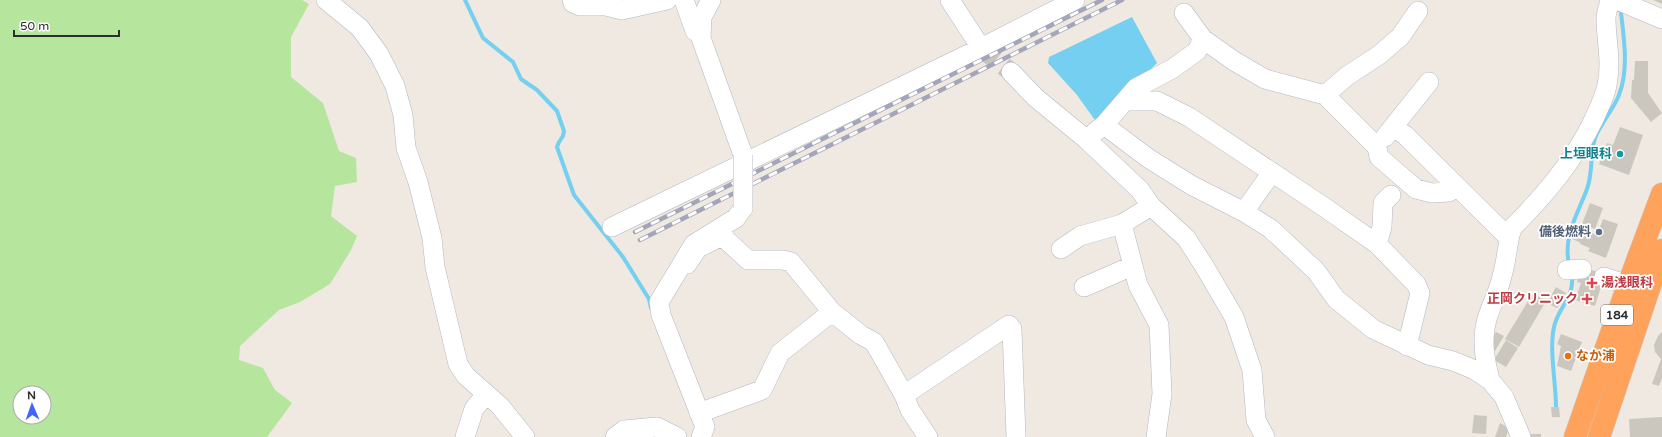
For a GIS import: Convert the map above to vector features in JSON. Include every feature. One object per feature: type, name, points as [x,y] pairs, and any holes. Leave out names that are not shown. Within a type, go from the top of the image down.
[{"type":"highway","name":"184","points":[[1575,437],[1628,285],[1662,194]]},
{"type":"highway","name":"184","points":[[1599,437],[1662,250]]},
{"type":"street","points":[[326,0],[360,28],[379,54],[394,86],[403,115],[406,148],[420,189],[432,238],[434,267],[458,364],[466,376],[500,406],[525,437]]},
{"type":"street","points":[[572,0],[580,6],[606,6],[622,10],[667,0]]},
{"type":"street","points":[[684,0],[695,30],[701,33]]},
{"type":"street","points":[[702,434],[705,427],[661,315],[659,302],[694,244],[736,218],[743,208],[743,155],[701,38],[702,18],[711,0]]},
{"type":"street","points":[[950,0],[981,48]]},
{"type":"street","points":[[612,227],[981,48],[1075,0]]},
{"type":"street","points":[[1490,380],[1485,363],[1484,332],[1502,276],[1512,228],[1556,181],[1588,132],[1602,102],[1607,86],[1610,64],[1606,16],[1610,0]]},
{"type":"street","points":[[1617,0],[1662,19]]},
{"type":"street","points":[[1186,10],[1204,39],[1234,61],[1265,79],[1325,95],[1377,147],[1379,157],[1416,189],[1437,193],[1449,192],[1456,186]]},
{"type":"street","points":[[1325,95],[1347,76],[1379,55],[1400,37],[1418,11]]},
{"type":"street","points":[[1086,138],[1104,125],[1136,88],[1172,70],[1197,51],[1204,39]]},
{"type":"street","points":[[1011,72],[1036,98],[1086,138],[1140,190],[1151,206],[1186,238],[1234,317],[1252,370],[1256,420],[1264,437]]},
{"type":"street","points":[[1377,147],[1394,128],[1429,82]]},
{"type":"street","points":[[1125,101],[1157,102],[1189,117],[1377,244],[1416,284],[1420,293],[1407,346]]},
{"type":"street","points":[[1104,125],[1148,158],[1191,185],[1244,212],[1276,233],[1316,271],[1336,299],[1373,329],[1428,355],[1453,361],[1475,370],[1490,380],[1504,397],[1521,437]]},
{"type":"street","points":[[1394,128],[1405,135],[1509,238]]},
{"type":"street","points":[[1244,212],[1272,172]]},
{"type":"street","points":[[1377,244],[1382,227],[1383,203],[1391,195]]},
{"type":"street","points":[[1061,249],[1080,236],[1122,224],[1151,206]]},
{"type":"street","points":[[1122,224],[1138,285],[1159,325],[1162,394],[1156,437]]},
{"type":"street","points":[[683,264],[687,264],[698,248],[722,236],[748,260],[783,260],[791,262],[832,312],[861,336],[874,342],[904,395],[910,410],[928,437]]},
{"type":"street","points":[[1084,287],[1132,266]]},
{"type":"street","points":[[1604,277],[1628,285]]},
{"type":"street","points":[[699,413],[762,390],[780,353],[832,312]]},
{"type":"street","points":[[904,395],[1009,325],[1012,329],[1016,437]]},
{"type":"street","points":[[465,437],[474,409],[486,394]]},
{"type":"street","points":[[615,437],[624,430],[657,427],[677,437]]},
{"type":"green space","points":[[0,0],[302,0],[309,4],[291,37],[291,77],[323,103],[339,151],[356,158],[357,182],[335,186],[331,216],[357,236],[351,250],[330,284],[300,302],[279,310],[240,346],[239,360],[263,368],[275,390],[292,403],[267,437],[0,437]]},
{"type":"water","points":[[1132,17],[1157,63],[1097,123],[1077,95],[1048,63],[1049,57]]},
{"type":"building","points":[[1653,0],[1662,0],[1662,4]]},
{"type":"building","points":[[1635,61],[1648,61],[1648,93],[1662,113],[1651,122],[1631,98]]},
{"type":"building","name":"上垣眼科","points":[[1620,127],[1643,135],[1629,175],[1599,164],[1607,143],[1613,145]]},
{"type":"building","points":[[1590,203],[1603,208],[1595,229],[1582,224]]},
{"type":"building","points":[[1603,219],[1618,224],[1606,258],[1588,251],[1590,248],[1572,239],[1578,225],[1597,235]]},
{"type":"building","points":[[1582,267],[1605,274],[1595,306],[1575,300],[1581,283],[1577,282]]},
{"type":"building","points":[[1556,287],[1566,293],[1557,308],[1547,303]]},
{"type":"building","points":[[1533,293],[1546,301],[1519,347],[1505,339]]},
{"type":"building","points":[[1496,332],[1504,336],[1495,351],[1487,347]]},
{"type":"building","points":[[1662,332],[1662,378],[1659,386],[1652,384],[1661,359],[1655,352],[1654,345],[1658,336]]},
{"type":"building","name":"なか浦","points":[[1561,334],[1582,342],[1571,371],[1557,366],[1561,346],[1557,344]]},
{"type":"building","points":[[1506,340],[1518,348],[1506,367],[1494,360]]},
{"type":"building","points":[[1551,407],[1559,407],[1560,417],[1552,417]]},
{"type":"building","points":[[1474,415],[1487,416],[1486,434],[1472,433]]},
{"type":"building","points":[[1662,417],[1662,437],[1630,437],[1629,419]]},
{"type":"building","points":[[1500,423],[1509,428],[1506,437],[1495,437]]},
{"type":"building","points":[[1525,434],[1541,434],[1541,437],[1526,437]]},
{"type":"waterway","points":[[465,0],[483,38],[513,62],[521,79],[537,90],[557,111],[564,131],[557,147],[574,195],[623,257],[649,299],[651,308]]},
{"type":"waterway","points":[[1569,265],[1569,235],[1589,183],[1592,150],[1595,138],[1616,101],[1622,85],[1625,54],[1621,13]]},
{"type":"waterway","points":[[1556,407],[1552,356],[1554,327],[1556,319],[1569,297],[1572,276]]},
{"type":"tunnel","points":[[981,48],[1011,72]]},
{"type":"railway","points":[[635,232],[1102,0]]},
{"type":"railway","points":[[640,240],[1122,0]]},
{"type":"place","name":"上垣眼科","points":[[1620,154]]},
{"type":"place","name":"備後燃料","points":[[1599,232]]},
{"type":"place","name":"湯浅眼科","points":[[1592,283]]},
{"type":"place","name":"正岡クリニック","points":[[1587,299]]},
{"type":"place","name":"なか浦","points":[[1568,356]]}]
